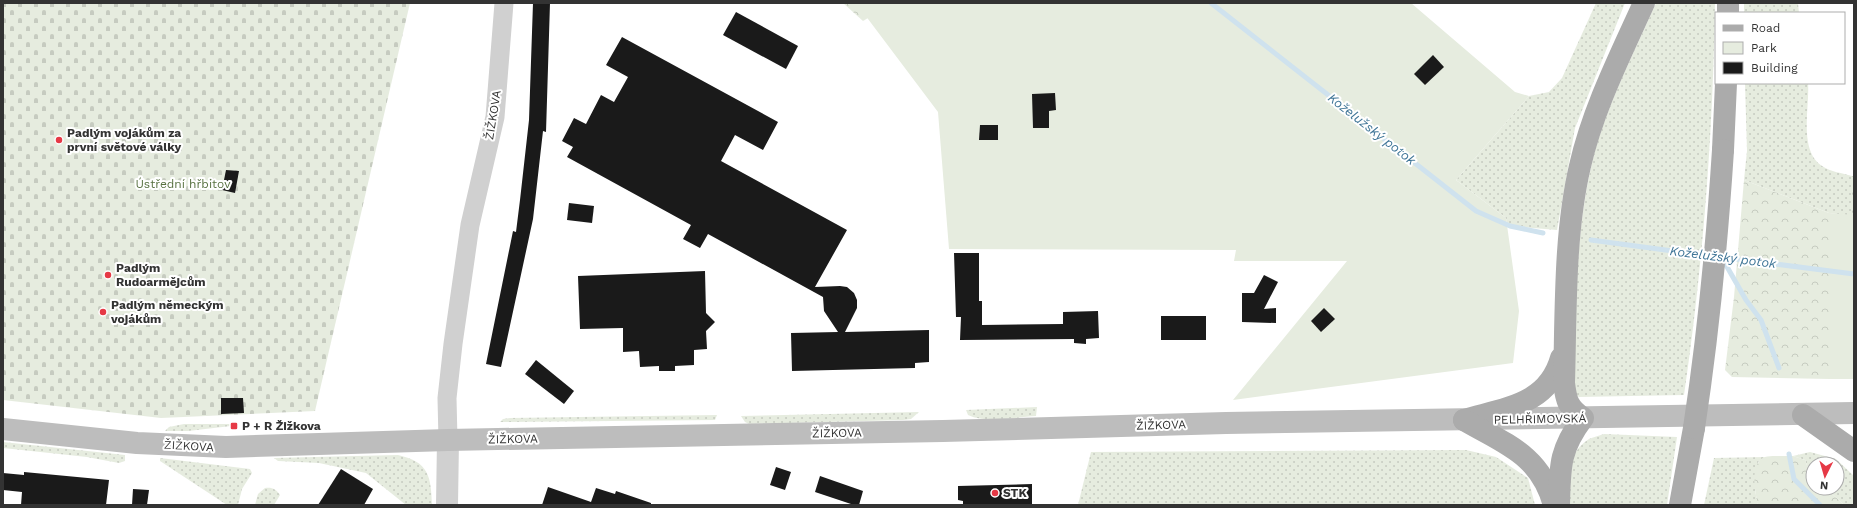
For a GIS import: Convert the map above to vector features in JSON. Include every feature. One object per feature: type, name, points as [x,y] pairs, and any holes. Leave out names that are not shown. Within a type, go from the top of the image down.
[{"type":"main road","points":[[1559,505],[1560,466],[1563,454],[1573,432],[1583,418],[1572,410],[1565,394],[1565,336],[1569,243],[1573,202],[1580,165],[1594,119],[1644,3]]},
{"type":"main road","points":[[1688,503],[1694,428],[1709,316],[1717,237],[1726,84]]},
{"type":"main road","points":[[1464,420],[1520,404],[1544,390],[1558,369],[1565,336]]},
{"type":"main road","name":"PELHŘIMOVSKÁ","points":[[1226,423],[1750,416],[1854,413]]},
{"type":"main road","points":[[1803,415],[1854,451]]},
{"type":"main road","points":[[1464,420],[1516,449],[1528,458],[1544,479],[1554,505]]},
{"type":"main road","name":"ŽIŽKOVA","points":[[3,429],[191,447],[226,448],[448,440],[935,431],[1226,423]]},
{"type":"street","name":"ŽIŽKOVA","points":[[448,440],[447,398],[453,344],[470,225],[495,118],[504,3]]},
{"type":"street","points":[[447,505],[448,440]]},
{"type":"green space","name":"Ústřední hřbitov","points":[[3,3],[410,3],[315,411],[161,418],[3,400]]},
{"type":"green space","points":[[843,3],[876,3],[873,15],[863,21]]},
{"type":"green space","points":[[856,3],[1411,3],[1515,92],[1529,96],[1456,180],[1506,218],[1519,311],[1513,363],[1233,400],[1347,261],[1234,261],[1236,250],[949,249],[938,112]]},
{"type":"green space","points":[[1596,3],[1625,3],[1575,128],[1557,230],[1507,226],[1506,218],[1456,180],[1529,96],[1549,92],[1562,78]]},
{"type":"green space","points":[[1656,3],[1715,3],[1712,101],[1706,199],[1697,297],[1684,395],[1579,397],[1576,395],[1573,384],[1577,273],[1586,190],[1597,143],[1604,123],[1620,82]]},
{"type":"green space","points":[[1744,3],[1798,3],[1799,12],[1744,12]]},
{"type":"green space","points":[[1745,84],[1808,84],[1807,128],[1810,150],[1815,159],[1825,168],[1852,176],[1852,216],[1829,213],[1744,180],[1747,151]]},
{"type":"green space","points":[[1852,176],[1854,176],[1854,215],[1852,216]]},
{"type":"green space","points":[[1744,180],[1829,213],[1829,379],[1732,377],[1725,370],[1734,297]]},
{"type":"green space","points":[[1829,213],[1854,215],[1854,379],[1829,379]]},
{"type":"green space","points":[[1037,407],[1036,416],[992,420],[976,418],[968,415],[966,410]]},
{"type":"green space","points":[[919,412],[911,419],[903,420],[749,424],[745,422],[741,416]]},
{"type":"green space","points":[[717,415],[715,420],[500,422],[503,419],[510,418]]},
{"type":"green space","points":[[184,424],[230,424],[231,426],[188,431],[165,431],[169,427]]},
{"type":"green space","points":[[1604,434],[1677,437],[1667,505],[1569,505],[1569,478],[1572,460],[1581,445],[1589,439]]},
{"type":"green space","points":[[3,442],[125,455],[125,461],[119,463],[87,457],[3,448]]},
{"type":"green space","points":[[1466,450],[1496,457],[1528,478],[1535,505],[1078,505],[1091,452]]},
{"type":"green space","points":[[1810,452],[1825,456],[1805,456],[1805,460],[1793,456]]},
{"type":"green space","points":[[398,455],[408,458],[422,466],[429,478],[432,505],[406,505],[366,473],[319,463],[278,461],[274,458]]},
{"type":"green space","points":[[1769,456],[1793,456],[1805,460],[1805,496],[1834,496],[1844,505],[1758,505],[1754,478],[1755,471],[1760,460]]},
{"type":"green space","points":[[1765,457],[1758,462],[1755,490],[1758,505],[1704,505],[1714,458]]},
{"type":"green space","points":[[160,458],[250,469],[252,473],[242,489],[238,505],[227,505],[160,461]]},
{"type":"green space","points":[[1845,468],[1854,476],[1854,505],[1844,505],[1834,496],[1845,496]]},
{"type":"green space","points":[[265,488],[274,489],[280,495],[274,505],[255,505],[258,494]]},
{"type":"building","points":[[533,3],[550,3],[546,132],[543,131],[533,219],[501,367],[486,364],[513,231],[516,232],[529,120]]},
{"type":"building","points":[[736,12],[798,46],[786,69],[723,35]]},
{"type":"building","points":[[622,37],[778,122],[763,150],[735,135],[721,161],[847,230],[815,287],[847,287],[854,293],[857,300],[857,308],[845,332],[929,330],[929,362],[915,363],[915,368],[792,371],[791,333],[838,332],[824,311],[823,297],[708,234],[700,248],[683,239],[691,225],[567,157],[573,147],[562,141],[574,118],[586,124],[601,95],[614,102],[628,77],[606,65]]},
{"type":"building","points":[[1433,55],[1444,67],[1425,85],[1414,74]]},
{"type":"building","points":[[1055,93],[1056,110],[1049,111],[1049,128],[1033,128],[1032,94]]},
{"type":"building","points":[[980,125],[998,125],[998,140],[979,140]]},
{"type":"building","points":[[226,170],[239,171],[235,193],[222,190]]},
{"type":"building","points":[[569,203],[594,206],[592,223],[567,220]]},
{"type":"building","points":[[954,253],[979,253],[979,301],[982,301],[982,325],[1063,324],[1063,312],[1098,311],[1099,338],[1086,339],[1086,344],[1074,343],[1074,339],[960,340],[961,317],[956,317]]},
{"type":"building","points":[[705,271],[706,313],[715,322],[706,331],[707,349],[694,350],[694,365],[675,366],[675,371],[659,371],[659,366],[640,367],[639,351],[623,352],[623,328],[580,329],[578,276]]},
{"type":"building","points":[[1264,275],[1278,282],[1264,309],[1276,308],[1276,323],[1242,322],[1242,293],[1254,293]]},
{"type":"building","points":[[1324,308],[1335,319],[1321,332],[1311,321]]},
{"type":"building","points":[[1161,316],[1206,316],[1206,340],[1161,340]]},
{"type":"building","points":[[536,360],[574,391],[564,404],[525,374]]},
{"type":"building","points":[[221,398],[243,398],[244,413],[221,414]]},
{"type":"building","points":[[776,467],[791,472],[785,490],[770,485]]},
{"type":"building","points":[[341,469],[373,489],[364,505],[318,505]]},
{"type":"building","points":[[24,472],[109,480],[106,505],[21,505],[22,492],[3,490],[3,473],[24,475]]},
{"type":"building","points":[[820,476],[863,491],[859,505],[854,505],[815,492]]},
{"type":"building","name":"STK","points":[[1032,484],[1032,505],[963,505],[963,501],[958,500],[958,486]]},
{"type":"building","points":[[548,487],[591,502],[596,488],[615,494],[616,491],[651,503],[651,505],[542,505]]},
{"type":"building","points":[[133,489],[149,490],[147,505],[132,505]]},
{"type":"waterway","name":"Koželužský potok","points":[[1211,3],[1476,211],[1510,226],[1543,233]]},
{"type":"waterway","name":"Koželužský potok","points":[[1591,240],[1710,256]]},
{"type":"waterway","name":"Koželužský potok","points":[[1720,257],[1854,274]]},
{"type":"waterway","points":[[1722,258],[1746,300],[1761,320],[1779,368]]},
{"type":"waterway","points":[[1789,454],[1794,479],[1820,505]]},
{"type":"place","name":"Padlým vojákům za první světové války","points":[[59,140]]},
{"type":"place","name":"Padlým Rudoarmějcům","points":[[108,275]]},
{"type":"place","name":"Padlým německým vojákům","points":[[103,312]]},
{"type":"place","name":"P + R Žižkova","points":[[234,426]]},
{"type":"place","name":"STK","points":[[995,493]]}]
